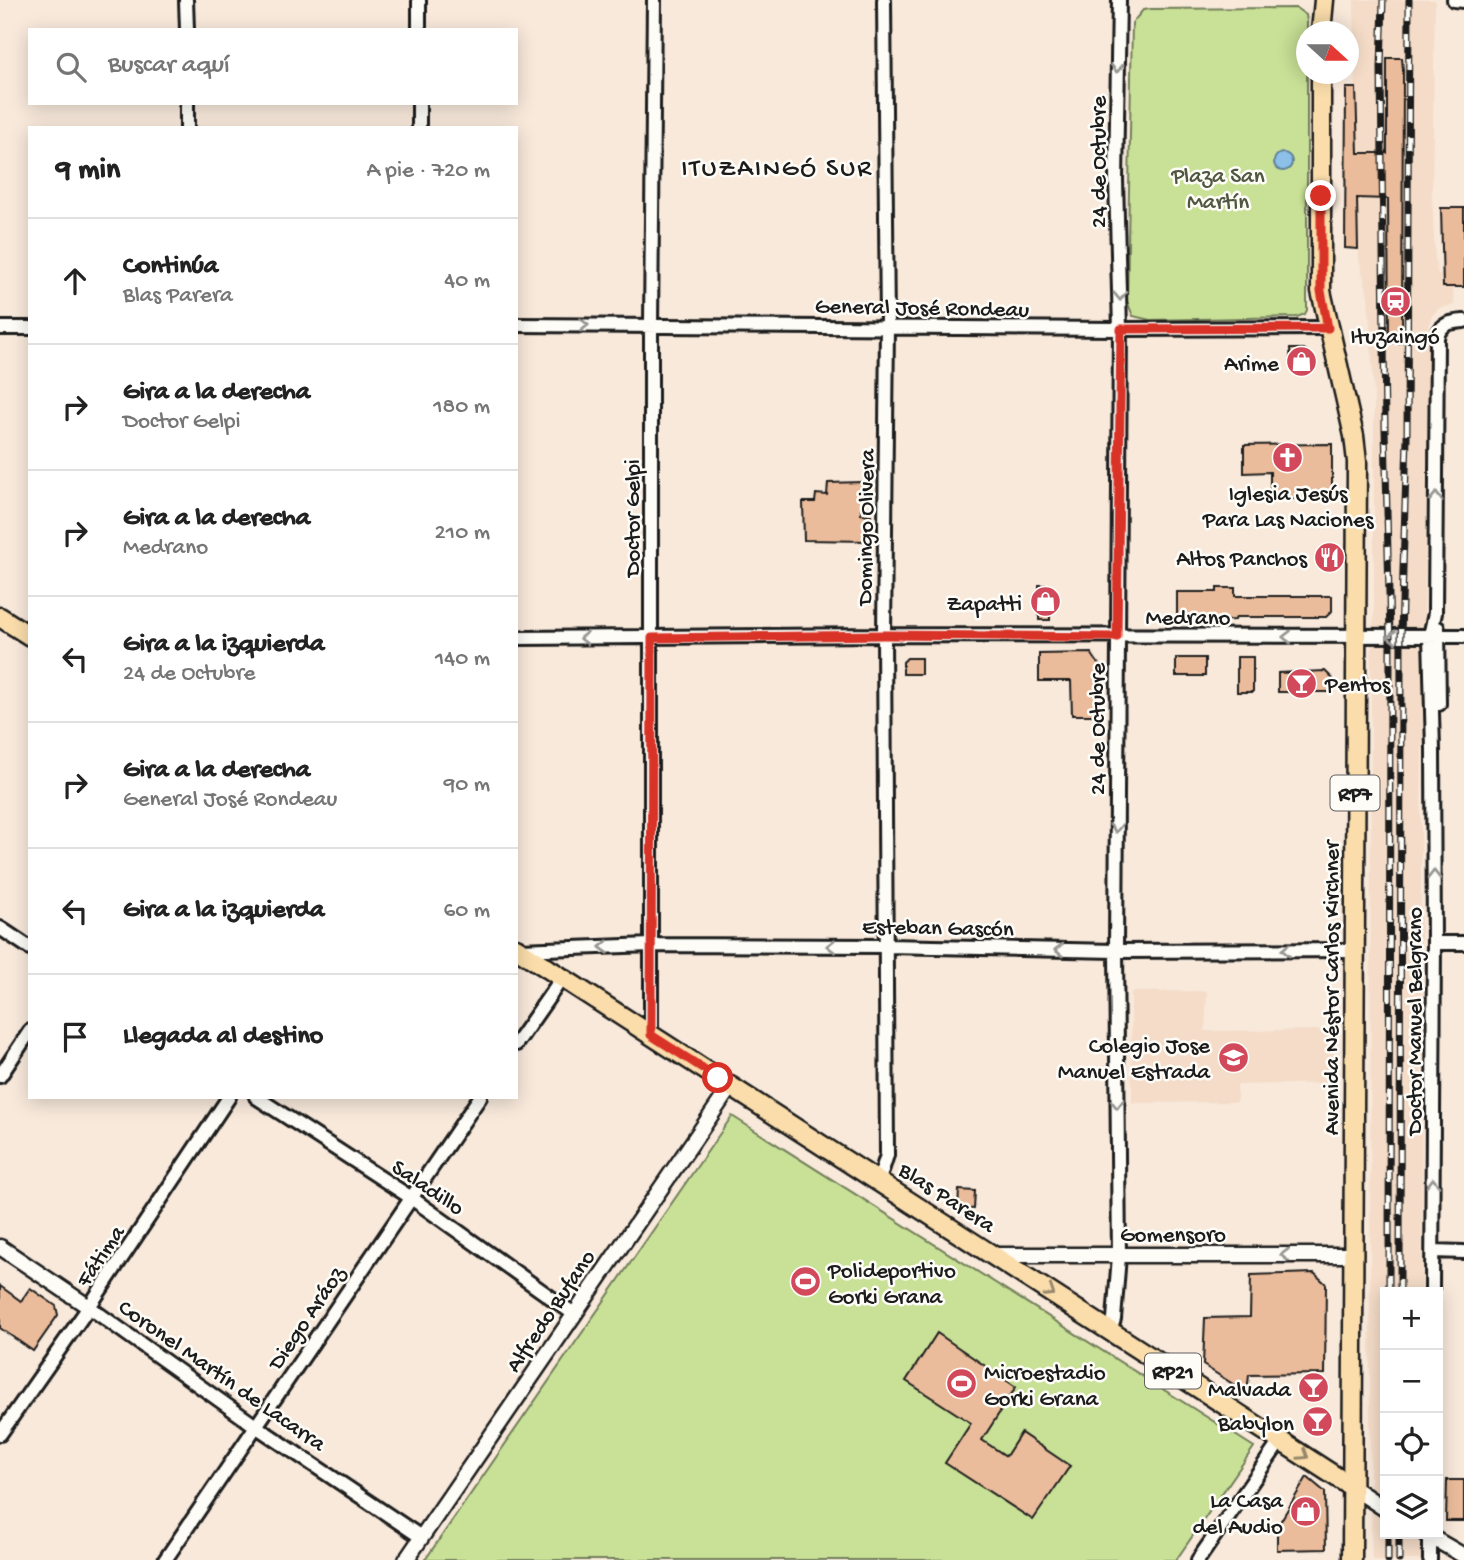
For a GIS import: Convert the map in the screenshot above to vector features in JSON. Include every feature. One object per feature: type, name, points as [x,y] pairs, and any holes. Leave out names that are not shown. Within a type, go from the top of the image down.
[{"type":"main road","points":[[1322,21],[1324,0]]},
{"type":"main road","name":"Avenida Néstor Carlos Kirchner","points":[[1321,84],[1321,291],[1354,436],[1357,462],[1352,1487]]},
{"type":"main road","points":[[0,617],[28,635]]},
{"type":"main road","name":"Blas Parera","points":[[518,949],[1352,1487]]},
{"type":"main road","name":"RP7","points":[[1352,1487],[1352,1560]]},
{"type":"street","points":[[186,0],[187,28]]},
{"type":"street","points":[[419,0],[419,28]]},
{"type":"street","name":"Doctor Gelpi","points":[[651,1035],[654,0]]},
{"type":"street","name":"Domingo Olivera","points":[[879,1180],[887,1155],[884,635],[887,326],[884,0]]},
{"type":"street","name":"24 de Octubre","points":[[1110,1331],[1114,1319],[1118,1256],[1117,637],[1121,329],[1116,180],[1119,0]]},
{"type":"street","points":[[1454,0],[1464,1]]},
{"type":"street","points":[[187,105],[187,126]]},
{"type":"street","points":[[419,105],[419,126]]},
{"type":"street","name":"Doctor Manuel Belgrano","points":[[1432,1287],[1437,337],[1440,329],[1458,321]]},
{"type":"street","name":"General José Rondeau","points":[[518,325],[1328,328]]},
{"type":"street","points":[[0,328],[28,328]]},
{"type":"street","name":"Medrano","points":[[518,638],[884,635],[1464,636]]},
{"type":"street","points":[[0,928],[28,947]]},
{"type":"street","points":[[1434,943],[1464,943]]},
{"type":"street","name":"Esteban Gascón","points":[[518,949],[887,946],[1116,951],[1354,950]]},
{"type":"street","points":[[518,1041],[562,978]]},
{"type":"street","points":[[0,1076],[28,1034]]},
{"type":"street","name":"Alfredo Bufano","points":[[406,1560],[731,1086]]},
{"type":"street","name":"Fátima","points":[[0,1434],[89,1307],[228,1099]]},
{"type":"street","name":"Saladillo","points":[[259,1099],[410,1198],[574,1314]]},
{"type":"street","name":"Diego Aráoz","points":[[165,1560],[479,1099]]},
{"type":"street","name":"Coronel Martín de Lacarra","points":[[0,1247],[257,1427],[421,1537]]},
{"type":"street","points":[[1433,1251],[1464,1252]]},
{"type":"street","name":"Gomensoro","points":[[994,1255],[1353,1255]]},
{"type":"street","points":[[1198,1560],[1281,1440]]},
{"type":"street","points":[[1352,1487],[1380,1506]]},
{"type":"street","points":[[1429,1539],[1430,1560]]},
{"type":"street","points":[[1436,1539],[1464,1556]]},
{"type":"shaded area","points":[[1354,0],[1435,0],[1432,193],[1435,260],[1438,274],[1464,274],[1464,287],[1453,288],[1454,305],[1439,308],[1431,317],[1429,327],[1421,814],[1422,1287],[1380,1287],[1380,1539],[1421,1539],[1421,1560],[1372,1560],[1371,660],[1374,613],[1374,394],[1368,295],[1359,259],[1356,84],[1359,84],[1359,21],[1354,21]]},
{"type":"shaded area","name":"Colegio Jose Manuel Estrada","points":[[1207,991],[1205,1031],[1334,1030],[1333,1083],[1237,1085],[1237,1102],[1132,1103],[1131,992]]},
{"type":"green space","name":"Plaza San Martín","points":[[1296,8],[1306,15],[1307,21],[1296,21],[1296,84],[1307,84],[1305,314],[1297,317],[1150,320],[1133,316],[1127,301],[1132,23],[1143,10]]},
{"type":"green space","name":"Polideportivo Gorki Grana","points":[[732,1116],[1254,1447],[1176,1560],[425,1560]]},
{"type":"water","points":[[1283,153],[1289,156],[1292,162],[1289,168],[1283,171],[1277,168],[1274,162],[1277,156]]},
{"type":"building","points":[[1387,58],[1402,58],[1403,70],[1402,343],[1389,343],[1388,199],[1357,198],[1358,249],[1345,248],[1346,88],[1356,88],[1358,153],[1387,153]]},
{"type":"building","points":[[1441,208],[1464,208],[1464,287],[1443,287]]},
{"type":"building","name":"Arime","points":[[1290,349],[1304,349],[1312,356],[1315,368],[1291,367]]},
{"type":"building","points":[[1332,444],[1332,499],[1270,499],[1270,472],[1244,473],[1244,445]]},
{"type":"building","points":[[862,482],[861,514],[871,515],[871,541],[804,540],[803,502],[815,502],[816,494],[827,495],[828,483]]},
{"type":"building","name":"Zapatti","points":[[1039,585],[1050,585],[1050,620],[1039,620]]},
{"type":"building","points":[[1217,588],[1235,588],[1235,596],[1332,596],[1332,611],[1326,617],[1236,617],[1235,620],[1177,622],[1177,592],[1217,592]]},
{"type":"building","points":[[1091,653],[1100,666],[1101,715],[1072,715],[1071,681],[1039,681],[1039,654]]},
{"type":"building","points":[[1237,657],[1253,657],[1253,692],[1237,692]]},
{"type":"building","points":[[907,658],[921,658],[921,674],[903,674],[903,662]]},
{"type":"building","points":[[1176,658],[1205,658],[1205,676],[1176,676]]},
{"type":"building","points":[[1325,671],[1333,679],[1333,692],[1278,692],[1278,673]]},
{"type":"building","points":[[959,1190],[975,1191],[974,1209],[958,1208]]},
{"type":"building","points":[[1314,1273],[1326,1284],[1325,1374],[1249,1375],[1247,1393],[1203,1365],[1205,1318],[1250,1317],[1251,1275]]},
{"type":"building","points":[[0,1286],[21,1301],[30,1288],[56,1306],[58,1315],[33,1351],[0,1328]]},
{"type":"building","points":[[937,1333],[1016,1387],[982,1440],[1006,1456],[1021,1433],[1070,1466],[1033,1520],[945,1463],[971,1423],[906,1381]]},
{"type":"building","name":"La Casa del Audio","points":[[1307,1477],[1325,1492],[1326,1549],[1277,1550],[1277,1527]]},
{"type":"building","points":[[1447,1480],[1464,1480],[1464,1521],[1446,1521]]},
{"type":"railway","points":[[1383,0],[1381,68],[1390,637],[1389,1287]]},
{"type":"railway","points":[[1400,1287],[1401,636],[1407,438],[1409,0]]},
{"type":"railway","points":[[1388,1539],[1388,1560]]},
{"type":"railway","points":[[1399,1539],[1399,1560]]},
{"type":"place","name":"Ituzaingó","points":[[1395,301]]},
{"type":"place","name":"Arime","points":[[1302,362]]},
{"type":"place","name":"Iglesia Jesús Para Las Naciones","points":[[1288,458]]},
{"type":"place","name":"Altos Panchos","points":[[1330,557]]},
{"type":"place","name":"Zapatti","points":[[1045,602]]},
{"type":"place","name":"Pentos","points":[[1302,683]]},
{"type":"place","name":"Colegio Jose Manuel Estrada","points":[[1233,1057]]},
{"type":"place","name":"Polideportivo Gorki Grana","points":[[805,1282]]},
{"type":"place","name":"Microestadio Gorki Grana","points":[[961,1384]]},
{"type":"place","name":"Malvada","points":[[1314,1388]]},
{"type":"place","name":"Babylon","points":[[1317,1422]]},
{"type":"place","name":"La Casa del Audio","points":[[1306,1512]]},
{"type":"district","name":"ITUZAINGÓ SUR","points":[[777,166]]},
{"type":"route","points":[[718,1078],[651,1035],[652,638],[884,635],[1117,637],[1121,329],[1328,328],[1321,291],[1321,196]]}]
